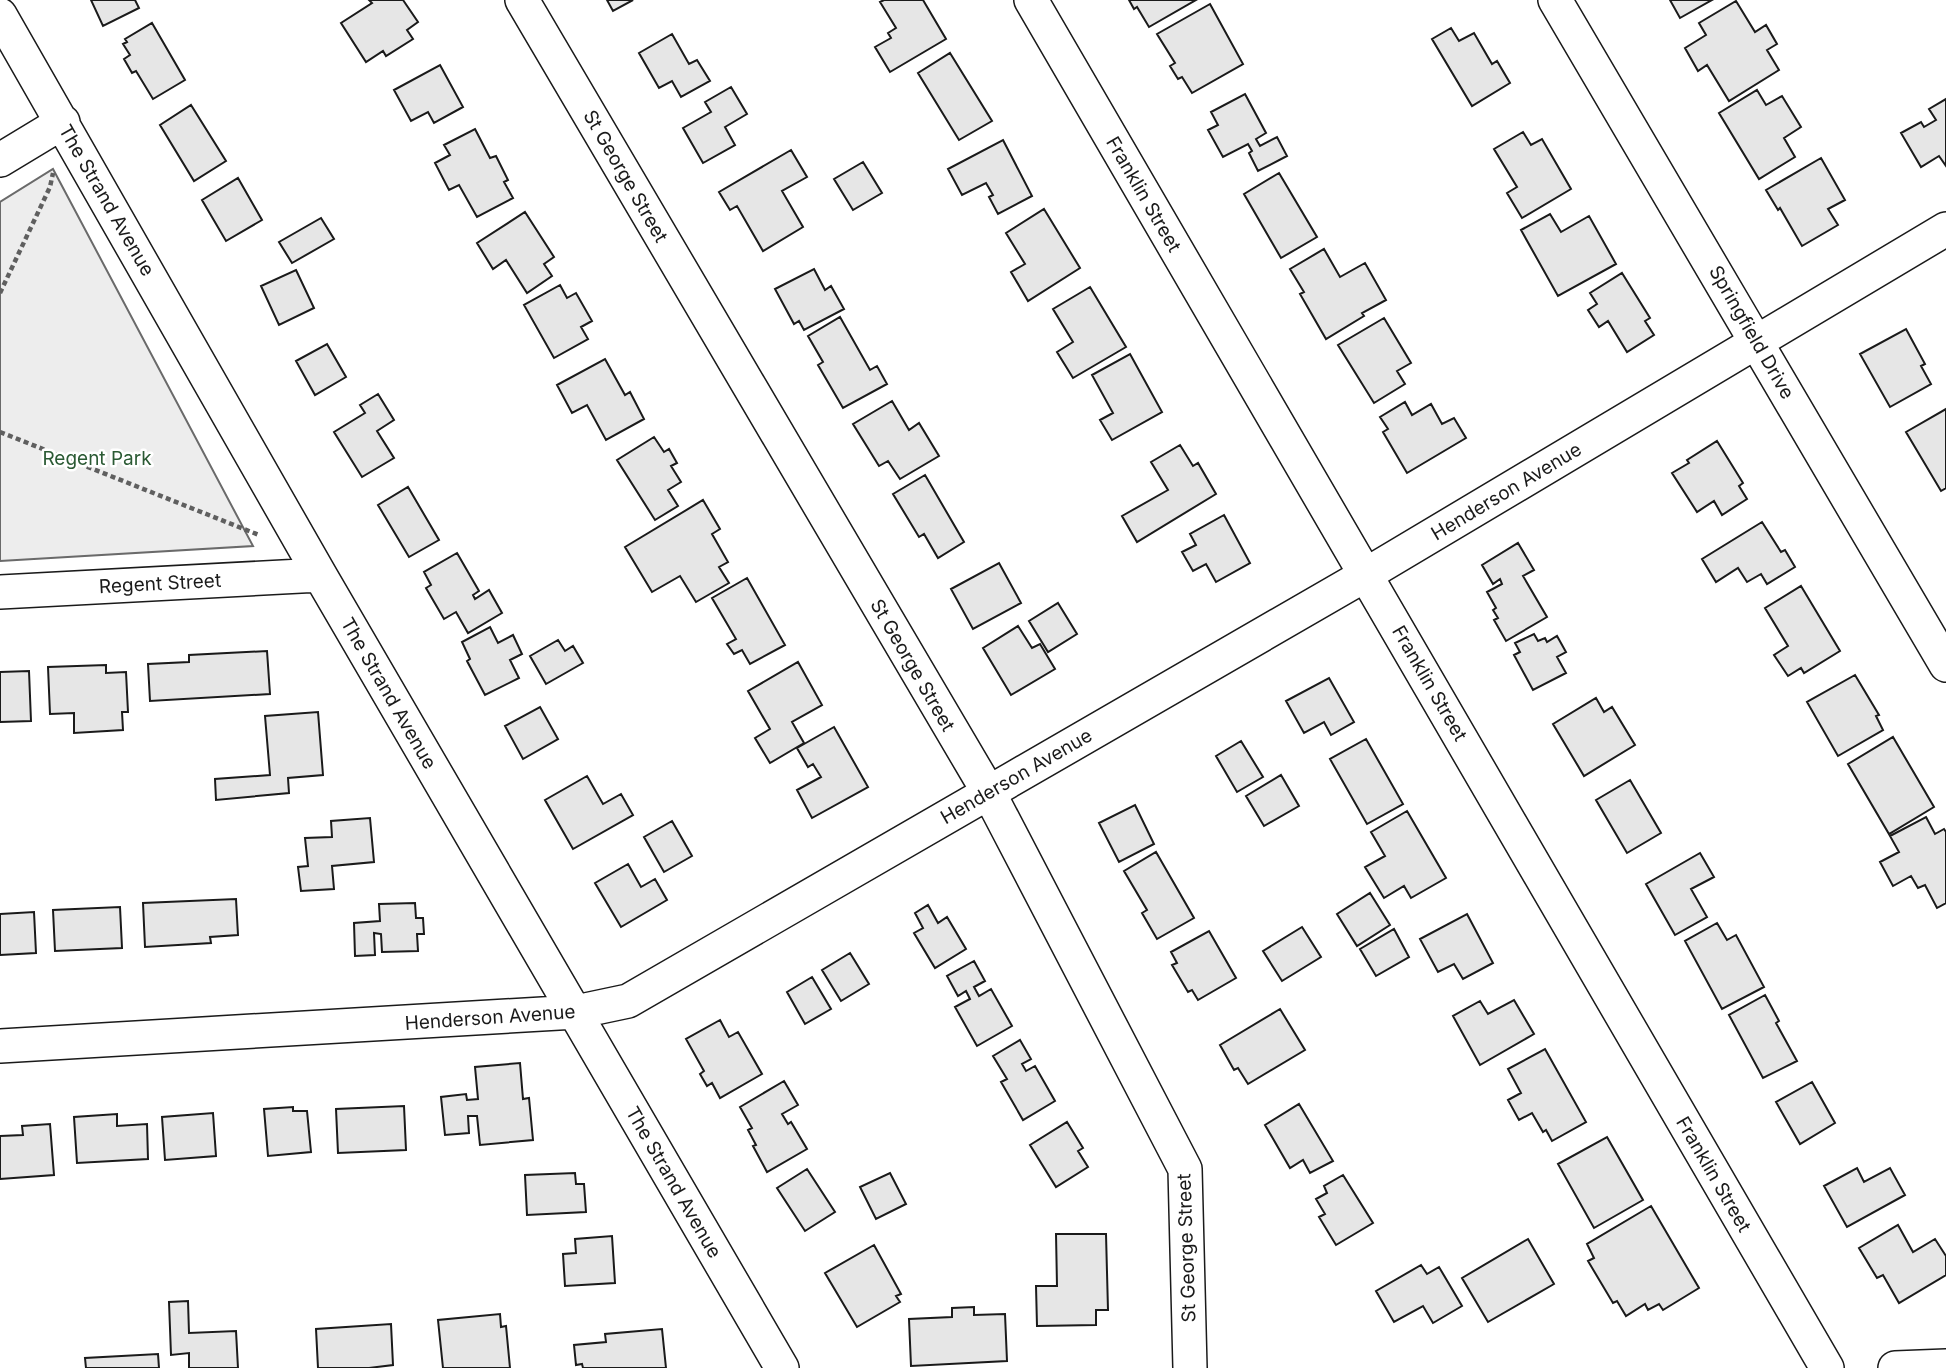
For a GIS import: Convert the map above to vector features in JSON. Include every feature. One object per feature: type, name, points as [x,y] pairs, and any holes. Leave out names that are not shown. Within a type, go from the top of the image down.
[{"type":"street","name":"St George Street","points":[[522,0],[989,793],[1185,1169],[1190,1368]]},
{"type":"street","name":"Franklin Street","points":[[1031,0],[1827,1368]]},
{"type":"street","name":"Springfield Drive","points":[[1555,0],[1946,665]]},
{"type":"street","name":"The Strand Avenue","points":[[0,15],[320,575],[782,1368]]},
{"type":"street","points":[[0,160],[63,122]]},
{"type":"street","name":"Henderson Avenue","points":[[0,1046],[576,1012],[628,1001],[1367,575],[1946,229]]},
{"type":"street","name":"Regent Street","points":[[0,592],[320,575]]},
{"type":"street","points":[[1895,1368],[1946,1366]]},
{"type":"path","points":[[0,293],[50,187],[63,122]]},
{"type":"path","points":[[0,432],[255,532],[266,539]]},
{"type":"shaded area","name":"Regent Park","points":[[53,169],[253,546],[0,561],[0,202]]},
{"type":"building","points":[[91,0],[135,0],[139,8],[103,26]]},
{"type":"building","points":[[369,0],[403,0],[418,22],[407,30],[413,39],[386,56],[383,51],[366,62],[341,23],[372,3]]},
{"type":"building","points":[[607,0],[633,0],[613,11]]},
{"type":"building","points":[[923,0],[946,39],[890,72],[875,47],[891,38],[888,33],[896,28],[880,2]]},
{"type":"building","points":[[1129,0],[1196,0],[1149,27],[1137,7],[1134,9]]},
{"type":"building","points":[[1670,0],[1712,0],[1680,18]]},
{"type":"building","points":[[1736,1],[1755,32],[1766,25],[1777,44],[1767,50],[1779,70],[1729,101],[1707,65],[1698,71],[1685,48],[1706,35],[1699,23]]},
{"type":"building","points":[[1210,4],[1243,64],[1192,93],[1182,77],[1178,79],[1170,66],[1175,63],[1157,34]]},
{"type":"building","points":[[152,23],[185,80],[153,99],[136,71],[132,73],[124,59],[130,55],[123,44],[127,42],[125,39]]},
{"type":"building","points":[[1451,28],[1459,41],[1474,33],[1492,64],[1497,61],[1510,83],[1472,106],[1432,39]]},
{"type":"building","points":[[672,34],[689,64],[697,60],[710,81],[681,97],[672,81],[659,88],[639,53]]},
{"type":"building","points":[[950,53],[992,121],[959,140],[918,73]]},
{"type":"building","points":[[440,65],[463,107],[434,123],[428,112],[411,121],[394,90]]},
{"type":"building","points":[[731,87],[747,114],[725,127],[735,145],[703,163],[683,128],[711,112],[705,102]]},
{"type":"building","points":[[1757,90],[1766,105],[1782,96],[1801,127],[1784,138],[1795,157],[1759,179],[1719,113]]},
{"type":"building","points":[[1245,94],[1266,133],[1256,139],[1260,146],[1277,137],[1287,156],[1258,171],[1249,153],[1252,151],[1248,144],[1223,157],[1208,130],[1218,125],[1211,112]]},
{"type":"building","points":[[1946,99],[1946,166],[1939,156],[1921,167],[1901,133],[1921,122],[1924,127],[1936,120],[1929,109]]},
{"type":"building","points":[[191,105],[226,161],[194,181],[160,125]]},
{"type":"building","points":[[475,129],[490,158],[496,156],[508,180],[504,182],[513,198],[477,217],[459,185],[449,190],[435,163],[450,155],[444,145]]},
{"type":"building","points":[[1523,132],[1531,145],[1542,139],[1571,189],[1522,218],[1507,193],[1517,187],[1494,149]]},
{"type":"building","points":[[1003,140],[1032,196],[998,214],[989,197],[993,195],[986,183],[962,195],[948,169]]},
{"type":"building","points":[[791,150],[807,177],[782,191],[803,227],[763,251],[737,206],[730,210],[719,192]]},
{"type":"building","points":[[1821,158],[1845,200],[1828,209],[1838,225],[1802,246],[1766,190]]},
{"type":"building","points":[[863,162],[882,193],[853,210],[834,179]]},
{"type":"building","points":[[1279,173],[1317,237],[1281,258],[1244,194]]},
{"type":"building","points":[[238,178],[262,220],[226,241],[202,200]]},
{"type":"building","points":[[1044,209],[1080,268],[1028,301],[1011,272],[1025,264],[1006,233]]},
{"type":"building","points":[[525,212],[554,257],[544,264],[552,276],[527,293],[506,260],[493,269],[477,243]]},
{"type":"building","points":[[1550,214],[1561,232],[1589,216],[1616,264],[1558,296],[1521,230]]},
{"type":"building","points":[[321,218],[334,239],[292,263],[279,242]]},
{"type":"building","points":[[1324,249],[1340,277],[1365,263],[1386,300],[1362,313],[1364,316],[1326,339],[1300,294],[1304,292],[1290,269]]},
{"type":"building","points":[[814,269],[825,290],[831,286],[844,309],[804,330],[799,321],[794,324],[775,289]]},
{"type":"building","points":[[296,270],[314,308],[279,325],[261,286]]},
{"type":"building","points":[[1622,273],[1650,318],[1645,321],[1654,335],[1627,352],[1608,321],[1599,327],[1588,310],[1597,304],[1590,293]]},
{"type":"building","points":[[560,285],[567,298],[576,293],[592,321],[581,327],[588,339],[554,358],[524,305]]},
{"type":"building","points":[[1090,287],[1126,347],[1073,378],[1057,352],[1073,342],[1053,309]]},
{"type":"building","points":[[840,317],[870,370],[877,366],[887,384],[843,408],[818,365],[823,362],[808,336]]},
{"type":"building","points":[[1384,318],[1411,363],[1397,371],[1405,384],[1374,403],[1338,345]]},
{"type":"building","points":[[1906,329],[1925,364],[1921,366],[1931,384],[1890,407],[1860,354]]},
{"type":"building","points":[[327,344],[346,377],[315,395],[296,361]]},
{"type":"building","points":[[1130,354],[1162,412],[1112,440],[1100,420],[1113,413],[1092,375]]},
{"type":"building","points":[[605,359],[625,395],[630,392],[644,419],[606,440],[587,405],[572,413],[557,385]]},
{"type":"building","points":[[378,394],[394,420],[377,431],[394,458],[362,477],[334,432],[365,413],[360,405]]},
{"type":"building","points":[[892,401],[909,430],[919,423],[939,456],[900,479],[888,461],[879,466],[853,424]]},
{"type":"building","points":[[1405,402],[1412,415],[1431,404],[1442,424],[1454,418],[1466,438],[1407,473],[1383,432],[1388,429],[1380,417]]},
{"type":"building","points":[[1946,409],[1946,488],[1941,491],[1906,432]]},
{"type":"building","points":[[654,437],[664,452],[669,449],[677,463],[671,466],[681,482],[668,490],[678,506],[655,520],[617,460]]},
{"type":"building","points":[[1717,441],[1743,483],[1739,486],[1747,499],[1722,515],[1714,501],[1697,512],[1672,473]]},
{"type":"building","points":[[1180,445],[1193,466],[1198,463],[1216,494],[1137,542],[1122,516],[1168,490],[1151,462]]},
{"type":"building","points":[[925,475],[964,542],[938,558],[924,534],[919,537],[893,494]]},
{"type":"building","points":[[408,487],[439,540],[409,557],[378,505]]},
{"type":"building","points":[[703,500],[720,529],[712,534],[728,562],[719,567],[729,583],[696,602],[680,576],[652,592],[625,547]]},
{"type":"building","points":[[1224,515],[1250,563],[1216,582],[1206,564],[1193,571],[1182,552],[1196,545],[1190,534]]},
{"type":"building","points":[[1762,522],[1781,552],[1785,550],[1795,567],[1767,584],[1761,574],[1747,582],[1738,568],[1716,582],[1702,559]]},
{"type":"building","points":[[1518,543],[1534,570],[1523,576],[1547,617],[1506,641],[1494,620],[1498,618],[1493,610],[1496,608],[1487,592],[1502,584],[1500,579],[1493,584],[1482,565]]},
{"type":"building","points":[[457,553],[479,591],[473,595],[475,599],[489,590],[502,613],[468,633],[456,612],[444,619],[426,588],[431,585],[424,572]]},
{"type":"building","points":[[999,563],[1021,603],[973,629],[951,589]]},
{"type":"building","points":[[747,578],[785,645],[750,664],[742,650],[734,654],[727,644],[736,639],[712,598]]},
{"type":"building","points":[[1801,586],[1840,651],[1804,673],[1801,668],[1788,676],[1774,655],[1788,646],[1765,608]]},
{"type":"building","points":[[1058,603],[1077,634],[1048,652],[1029,621]]},
{"type":"building","points":[[1018,626],[1032,648],[1040,644],[1055,669],[1011,695],[983,648]]},
{"type":"building","points":[[490,627],[498,643],[513,635],[522,654],[510,660],[519,678],[485,695],[467,661],[470,659],[462,642]]},
{"type":"building","points":[[1534,634],[1538,641],[1545,638],[1547,642],[1557,636],[1566,652],[1557,657],[1566,673],[1533,690],[1514,655],[1520,652],[1515,643]]},
{"type":"building","points":[[558,640],[565,651],[573,646],[583,663],[546,684],[530,656]]},
{"type":"building","points":[[267,651],[270,694],[150,701],[148,664],[189,662],[189,655]]},
{"type":"building","points":[[798,662],[822,705],[792,722],[804,743],[770,763],[755,738],[770,729],[748,691]]},
{"type":"building","points":[[106,665],[106,673],[126,672],[128,712],[122,712],[123,730],[74,733],[74,713],[50,714],[48,667]]},
{"type":"building","points":[[29,671],[31,721],[0,722],[0,672]]},
{"type":"building","points":[[1855,675],[1879,715],[1876,716],[1883,730],[1838,756],[1807,702]]},
{"type":"building","points":[[1329,678],[1354,722],[1331,735],[1324,722],[1304,733],[1286,701]]},
{"type":"building","points":[[1596,698],[1604,712],[1612,707],[1635,745],[1584,776],[1553,724]]},
{"type":"building","points":[[540,707],[558,739],[523,759],[505,726]]},
{"type":"building","points":[[318,712],[323,775],[288,778],[289,793],[216,800],[215,779],[270,775],[265,716]]},
{"type":"building","points":[[834,727],[868,787],[812,818],[797,790],[821,777],[813,764],[808,767],[797,748]]},
{"type":"building","points":[[1893,737],[1934,807],[1889,834],[1848,764]]},
{"type":"building","points":[[1366,739],[1403,804],[1367,824],[1330,759]]},
{"type":"building","points":[[1241,741],[1263,777],[1237,792],[1216,756]]},
{"type":"building","points":[[1281,775],[1299,806],[1264,826],[1246,796]]},
{"type":"building","points":[[587,776],[603,804],[621,794],[633,815],[573,849],[545,800]]},
{"type":"building","points":[[1630,780],[1661,833],[1627,853],[1596,800]]},
{"type":"building","points":[[1135,805],[1154,844],[1119,862],[1099,823]]},
{"type":"building","points":[[1407,811],[1446,878],[1411,898],[1404,886],[1384,898],[1365,867],[1385,856],[1371,832]]},
{"type":"building","points":[[1926,817],[1935,834],[1944,829],[1946,832],[1946,903],[1937,908],[1925,885],[1918,888],[1911,876],[1893,886],[1880,862],[1899,852],[1890,836]]},
{"type":"building","points":[[370,818],[374,862],[332,866],[334,889],[301,891],[298,867],[308,866],[305,838],[332,837],[331,821]]},
{"type":"building","points":[[672,821],[692,856],[664,872],[644,837]]},
{"type":"building","points":[[1156,852],[1194,918],[1157,939],[1142,913],[1147,910],[1124,871]]},
{"type":"building","points":[[1700,853],[1714,877],[1691,889],[1707,917],[1675,935],[1646,884]]},
{"type":"building","points":[[628,864],[641,887],[655,879],[667,900],[621,927],[595,883]]},
{"type":"building","points":[[1370,893],[1390,925],[1357,946],[1337,914]]},
{"type":"building","points":[[236,899],[238,935],[210,937],[211,943],[145,947],[143,903]]},
{"type":"building","points":[[415,903],[416,918],[423,918],[424,934],[417,934],[418,951],[382,952],[381,934],[374,933],[375,955],[355,956],[354,923],[380,921],[379,904]]},
{"type":"building","points":[[928,905],[938,923],[947,917],[966,949],[935,968],[914,933],[923,928],[915,913]]},
{"type":"building","points":[[120,907],[122,948],[55,951],[53,910]]},
{"type":"building","points":[[34,912],[36,953],[0,955],[0,914]]},
{"type":"building","points":[[1467,914],[1493,963],[1463,979],[1454,964],[1438,972],[1420,939]]},
{"type":"building","points":[[1717,923],[1727,940],[1736,935],[1764,987],[1722,1009],[1685,941]]},
{"type":"building","points":[[1302,927],[1321,957],[1282,981],[1263,951]]},
{"type":"building","points":[[1394,929],[1409,957],[1376,976],[1360,949]]},
{"type":"building","points":[[1209,931],[1236,978],[1198,1000],[1192,990],[1188,992],[1172,965],[1177,963],[1171,952]]},
{"type":"building","points":[[850,953],[869,984],[841,1001],[822,970]]},
{"type":"building","points":[[974,961],[985,981],[974,987],[979,996],[991,989],[1012,1026],[977,1046],[955,1007],[970,999],[966,991],[958,996],[947,976]]},
{"type":"building","points":[[812,977],[831,1009],[805,1024],[787,992]]},
{"type":"building","points":[[1765,995],[1779,1021],[1776,1023],[1797,1061],[1763,1078],[1729,1015]]},
{"type":"building","points":[[1514,1000],[1534,1034],[1480,1065],[1453,1016],[1480,1001],[1488,1014]]},
{"type":"building","points":[[1280,1009],[1305,1050],[1248,1084],[1238,1068],[1234,1070],[1220,1045]]},
{"type":"building","points":[[720,1020],[729,1037],[738,1032],[762,1074],[720,1098],[712,1083],[707,1086],[700,1074],[704,1071],[686,1039]]},
{"type":"building","points":[[1020,1040],[1031,1059],[1022,1064],[1026,1071],[1035,1066],[1055,1101],[1023,1120],[1001,1082],[1007,1079],[993,1056]]},
{"type":"building","points":[[1545,1049],[1586,1122],[1552,1141],[1532,1113],[1519,1120],[1508,1100],[1521,1093],[1508,1069]]},
{"type":"building","points":[[520,1063],[523,1099],[529,1098],[533,1140],[480,1145],[477,1116],[468,1116],[469,1133],[445,1135],[441,1097],[466,1094],[467,1100],[478,1099],[475,1067]]},
{"type":"building","points":[[784,1081],[798,1105],[782,1114],[788,1124],[791,1122],[807,1149],[767,1172],[753,1146],[756,1145],[748,1130],[752,1128],[740,1107]]},
{"type":"building","points":[[1812,1082],[1835,1123],[1800,1144],[1776,1102]]},
{"type":"building","points":[[1299,1104],[1333,1161],[1310,1173],[1303,1160],[1290,1168],[1265,1125]]},
{"type":"building","points":[[404,1106],[406,1150],[338,1153],[336,1109]]},
{"type":"building","points":[[293,1107],[293,1111],[307,1111],[311,1152],[268,1156],[264,1109]]},
{"type":"building","points":[[213,1113],[216,1156],[165,1160],[162,1117]]},
{"type":"building","points":[[117,1114],[117,1126],[147,1124],[148,1159],[77,1163],[74,1117]]},
{"type":"building","points":[[1067,1122],[1083,1148],[1078,1151],[1088,1167],[1056,1187],[1030,1145]]},
{"type":"building","points":[[50,1124],[54,1175],[0,1179],[0,1136],[23,1135],[22,1126]]},
{"type":"building","points":[[1607,1137],[1643,1200],[1594,1228],[1558,1164]]},
{"type":"building","points":[[1857,1168],[1864,1182],[1890,1168],[1905,1195],[1847,1227],[1824,1186]]},
{"type":"building","points":[[807,1169],[835,1212],[805,1231],[777,1188]]},
{"type":"building","points":[[575,1173],[576,1184],[584,1184],[586,1212],[527,1215],[525,1175]]},
{"type":"building","points":[[890,1173],[906,1204],[876,1219],[860,1187]]},
{"type":"building","points":[[1343,1175],[1373,1223],[1336,1245],[1319,1217],[1325,1214],[1316,1199],[1327,1193],[1324,1186]]},
{"type":"building","points":[[1651,1206],[1699,1288],[1663,1310],[1659,1304],[1648,1310],[1645,1304],[1626,1316],[1617,1301],[1613,1303],[1588,1261],[1594,1258],[1587,1244]]},
{"type":"building","points":[[1898,1225],[1913,1252],[1935,1239],[1946,1256],[1946,1275],[1899,1303],[1883,1275],[1877,1278],[1859,1248]]},
{"type":"building","points":[[1056,1234],[1106,1234],[1108,1310],[1096,1310],[1096,1325],[1037,1326],[1036,1286],[1057,1286]]},
{"type":"building","points":[[612,1236],[615,1283],[565,1286],[563,1254],[576,1253],[575,1239]]},
{"type":"building","points":[[1528,1239],[1554,1284],[1488,1322],[1462,1278]]},
{"type":"building","points":[[874,1245],[901,1294],[896,1296],[900,1302],[857,1327],[825,1273]]},
{"type":"building","points":[[1421,1265],[1427,1274],[1439,1267],[1462,1306],[1433,1323],[1423,1306],[1394,1322],[1376,1291]]},
{"type":"building","points":[[188,1301],[189,1333],[236,1331],[238,1368],[189,1368],[189,1353],[171,1355],[169,1302]]},
{"type":"building","points":[[974,1307],[974,1315],[1005,1314],[1007,1361],[911,1366],[909,1319],[952,1317],[952,1308]]},
{"type":"building","points":[[500,1314],[501,1327],[506,1326],[510,1368],[443,1368],[438,1320]]},
{"type":"building","points":[[391,1324],[393,1365],[318,1368],[316,1329]]},
{"type":"building","points":[[662,1329],[666,1368],[583,1368],[582,1364],[576,1365],[574,1345],[606,1342],[605,1334]]},
{"type":"building","points":[[158,1354],[159,1368],[86,1368],[85,1358]]}]
